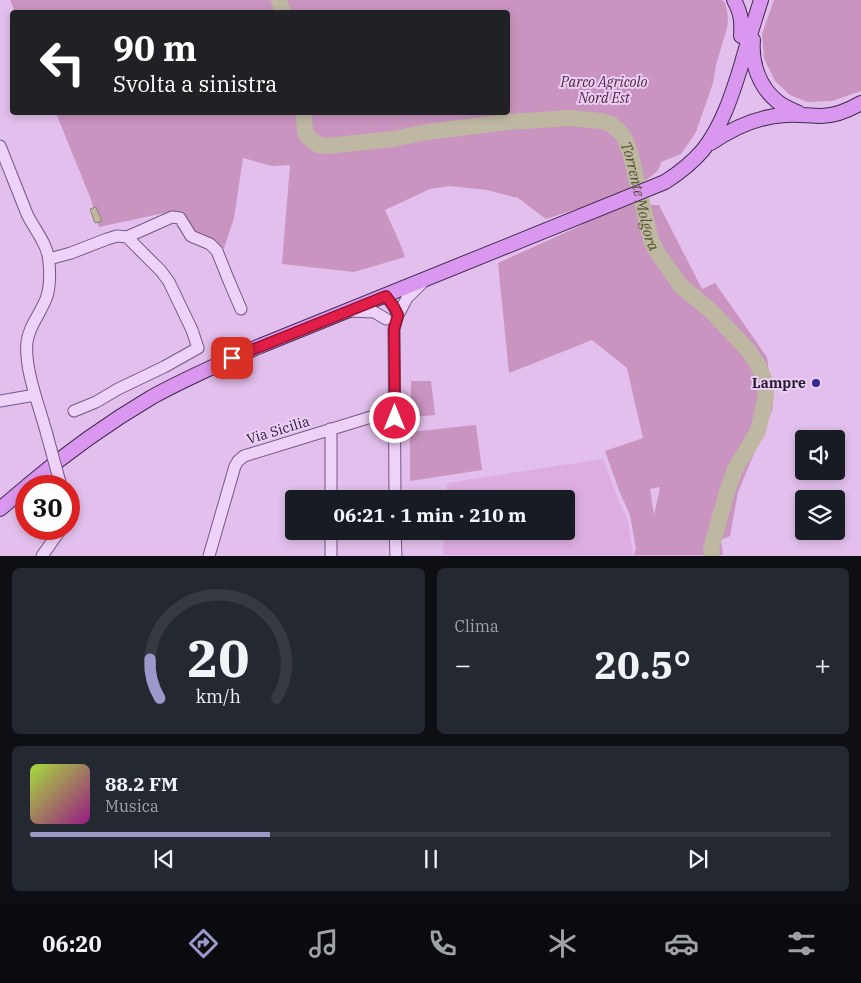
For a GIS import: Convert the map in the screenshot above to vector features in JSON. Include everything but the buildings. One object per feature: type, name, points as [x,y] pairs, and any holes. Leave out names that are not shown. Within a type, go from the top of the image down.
[{"type":"main road","points":[[734,0],[742,20],[741,36]]},
{"type":"main road","points":[[665,182],[688,158],[703,135],[725,86],[752,0]]},
{"type":"main road","points":[[704,149],[722,118],[733,91],[761,0]]},
{"type":"main road","points":[[754,21],[752,52],[756,71],[771,96],[779,103],[804,115]]},
{"type":"main road","points":[[41,475],[107,425],[153,397],[204,370],[665,182],[681,171],[704,149],[725,133],[751,122],[778,116],[833,115],[858,106]]},
{"type":"main road","points":[[0,509],[15,497]]},
{"type":"street","points":[[0,146],[28,216],[46,248],[49,259],[47,297],[30,329],[27,342],[28,363],[59,475]]},
{"type":"street","points":[[49,259],[117,236],[127,237],[172,217],[180,218],[192,236],[210,244],[218,251],[242,309]]},
{"type":"street","points":[[74,411],[96,402],[198,348],[192,330],[169,282],[161,271],[127,237]]},
{"type":"street","points":[[395,490],[394,329],[398,315],[407,298],[425,280]]},
{"type":"street","points":[[386,296],[398,315]]},
{"type":"street","points":[[386,296],[384,311],[386,319]]},
{"type":"street","points":[[348,311],[374,312],[386,319],[394,329]]},
{"type":"street","points":[[0,401],[36,395]]},
{"type":"street","name":"Via Sicilia","points":[[209,556],[235,466],[244,456],[371,417],[395,418]]},
{"type":"street","points":[[330,429],[331,490]]},
{"type":"street","points":[[42,556],[53,540]]},
{"type":"street","points":[[330,556],[331,540]]},
{"type":"street","points":[[396,540],[396,556]]},
{"type":"shaded area","points":[[96,207],[102,221],[95,223],[90,209]]},
{"type":"shaded area","points":[[603,459],[628,521],[633,553],[632,555],[443,555],[444,540],[575,540],[575,490],[447,490],[447,483]]},
{"type":"green space","name":"Parco Agricolo Nord Est","points":[[10,0],[722,0],[727,11],[727,28],[716,65],[713,83],[696,132],[681,154],[661,162],[656,172],[640,183],[640,201],[642,205],[659,205],[702,289],[715,283],[767,357],[773,408],[738,492],[730,536],[721,540],[723,555],[634,555],[636,549],[630,515],[605,451],[643,438],[627,368],[592,340],[509,373],[498,263],[582,225],[577,209],[546,219],[518,198],[487,190],[450,186],[430,189],[385,210],[405,257],[354,272],[282,264],[290,165],[272,166],[243,158],[234,218],[224,248],[205,249],[173,211],[99,227],[90,197],[57,115],[510,115],[510,10],[14,10]],"holes":[[[660,487],[654,515],[650,489]]]},
{"type":"green space","points":[[774,0],[861,0],[861,91],[832,101],[807,102],[790,95],[775,81],[764,58],[762,34]]},
{"type":"green space","points":[[411,381],[431,381],[435,415],[411,417]]},
{"type":"green space","points":[[476,425],[482,470],[410,481],[410,432]]},
{"type":"waterway","name":"Torrente Molgora","points":[[279,0],[282,10]]},
{"type":"waterway","name":"Torrente Molgora","points":[[304,115],[306,135],[318,145],[327,146],[393,139],[427,132],[508,122],[570,118],[601,121],[611,124],[623,135],[630,152],[651,240],[657,252],[681,286],[712,312],[748,350],[758,365],[764,379],[766,396],[758,431],[735,469],[711,549],[712,556]]},
{"type":"place","name":"Lampre","points":[[816,383]]},
{"type":"route","points":[[232,358],[386,296],[398,315],[394,329],[395,418]]}]
